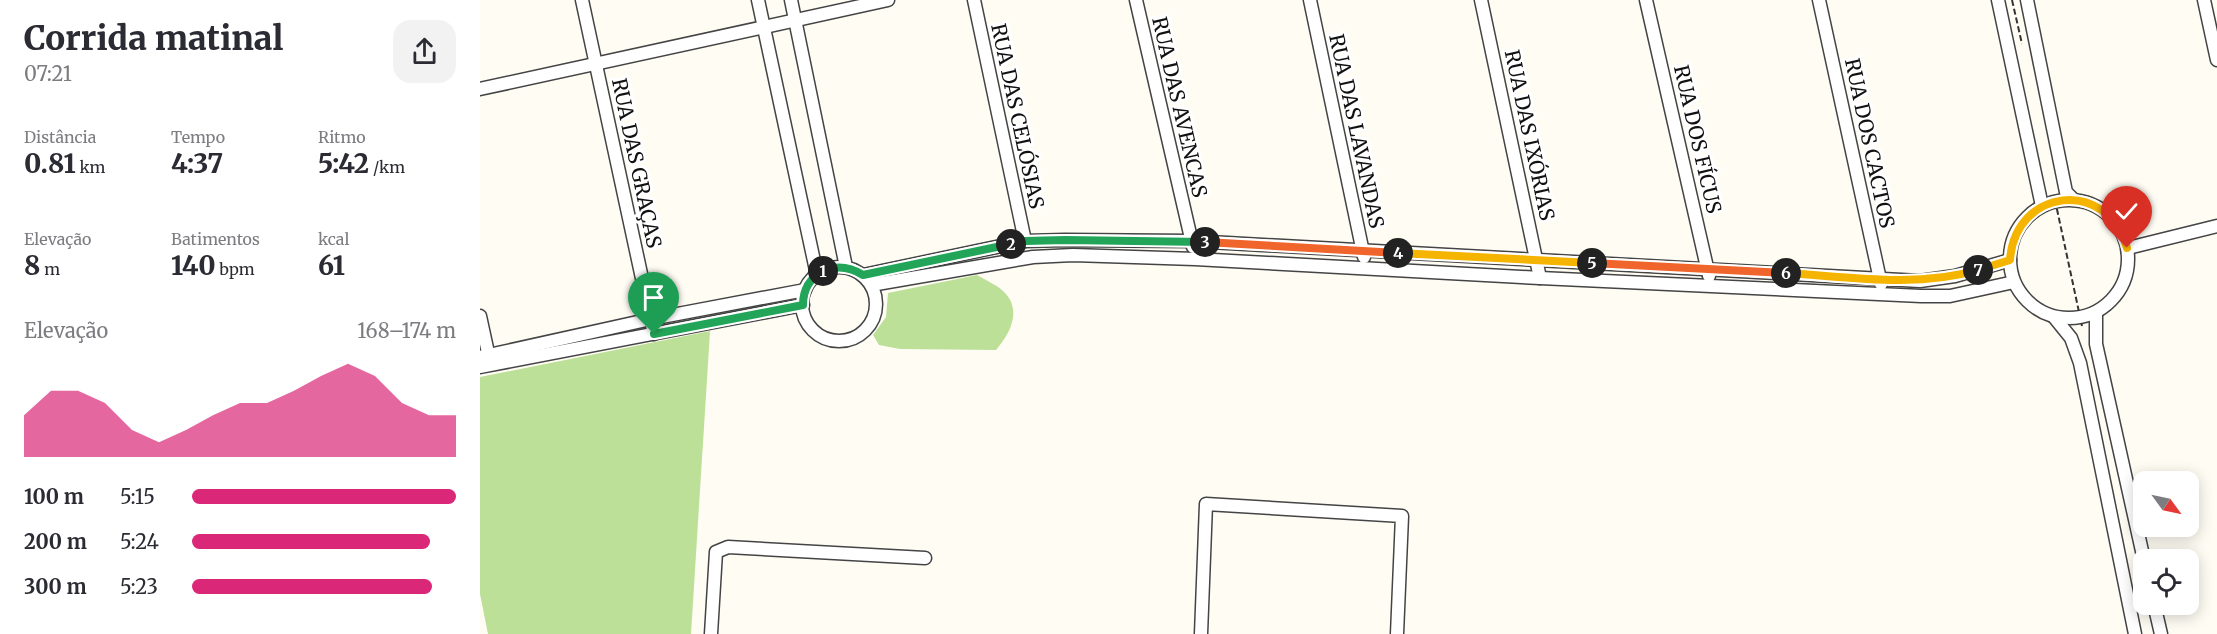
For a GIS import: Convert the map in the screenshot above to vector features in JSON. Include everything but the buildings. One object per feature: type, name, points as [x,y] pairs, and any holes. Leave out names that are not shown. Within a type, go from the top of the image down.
[{"type":"street","name":"RUA DAS GRAÇAS","points":[[582,0],[654,334]]},
{"type":"street","points":[[758,0],[817,274]]},
{"type":"street","points":[[791,0],[846,267]]},
{"type":"street","points":[[480,89],[888,0]]},
{"type":"street","name":"RUA DAS CELÓSIAS","points":[[974,0],[1025,241]]},
{"type":"street","name":"RUA DAS AVENCAS","points":[[1136,0],[1195,259]]},
{"type":"street","name":"RUA DAS LAVANDAS","points":[[1310,0],[1366,269]]},
{"type":"street","name":"RUA DAS IXÓRIAS","points":[[1481,0],[1540,279]]},
{"type":"street","name":"RUA DOS FÍCUS","points":[[1647,0],[1711,286]]},
{"type":"street","name":"RUA DOS CACTOS","points":[[1819,0],[1883,294]]},
{"type":"street","points":[[1998,0],[2042,206]]},
{"type":"street","points":[[2027,0],[2066,192],[2074,200]]},
{"type":"street","points":[[2204,0],[2217,60]]},
{"type":"street","points":[[2055,196],[2095,206],[2113,218],[2124,237],[2127,248],[2129,258],[2125,280],[2114,299],[2082,323],[2054,317],[2034,308],[2014,282],[2010,249],[2018,229],[2033,212],[2055,196]]},
{"type":"street","points":[[2127,248],[2217,226]]},
{"type":"street","points":[[863,275],[1025,241],[1192,241],[1920,281],[1956,276],[2010,260]]},
{"type":"street","points":[[871,285],[1033,257],[1072,255],[1195,259],[1540,279],[1950,296],[2014,282]]},
{"type":"street","points":[[846,267],[863,275],[871,285],[876,307],[873,318],[859,334],[849,339],[827,339],[810,326],[804,316],[805,290],[817,274],[825,269],[846,267]]},
{"type":"street","points":[[485,361],[651,319],[805,290]]},
{"type":"street","points":[[485,361],[654,334],[803,305]]},
{"type":"street","points":[[2096,312],[2096,344],[2142,549]]},
{"type":"street","points":[[480,316],[485,361]]},
{"type":"street","points":[[2054,317],[2071,338],[2080,363],[2135,634]]},
{"type":"street","points":[[1201,634],[1206,504],[1402,516],[1397,634]]},
{"type":"street","points":[[711,634],[716,552],[728,547],[925,558]]},
{"type":"street","points":[[2157,615],[2161,634]]},
{"type":"path","points":[[2012,0],[2022,45]]},
{"type":"path","points":[[2055,196],[2082,323]]},
{"type":"green space","points":[[977,275],[1002,290],[1012,305],[1010,328],[996,350],[900,349],[879,345],[873,335],[886,317],[888,293]]},
{"type":"green space","points":[[710,331],[691,634],[488,634],[480,594],[480,377]]},
{"type":"route","points":[[654,334],[803,305],[805,290],[817,274],[825,269],[846,267],[863,275],[1025,241],[1192,241],[1920,281],[1956,276],[2010,260],[2013,239],[2018,229],[2033,212],[2052,202],[2074,200],[2095,206],[2113,218],[2120,227],[2127,248]]}]
